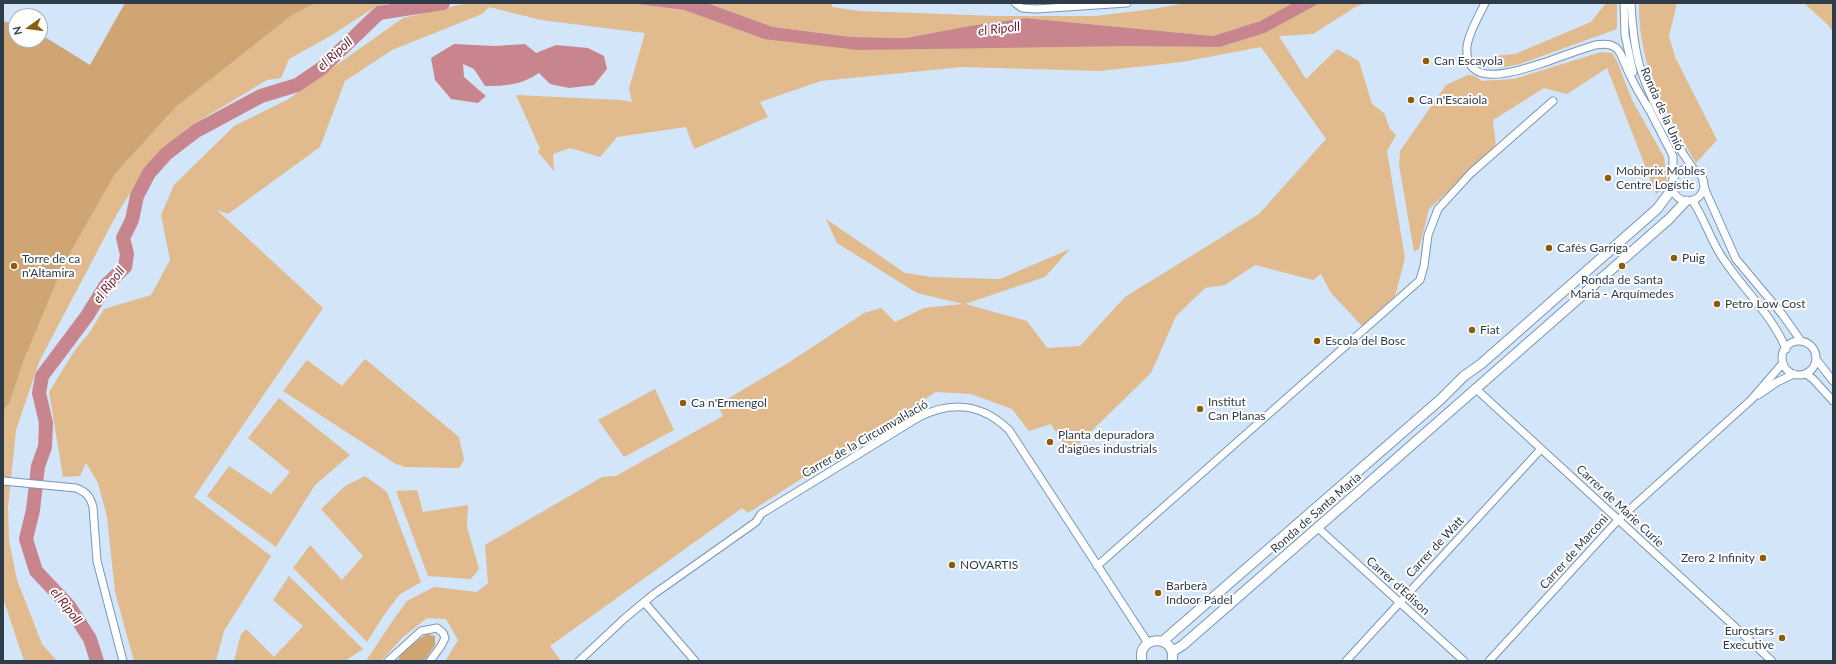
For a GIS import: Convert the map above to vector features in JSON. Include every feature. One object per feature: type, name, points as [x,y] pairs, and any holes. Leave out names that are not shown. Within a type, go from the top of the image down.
[{"type":"street","points":[[1015,3],[1022,8],[1036,10],[1127,3]]},
{"type":"street","points":[[1049,3],[1066,7]]},
{"type":"street","points":[[1485,3],[1467,45],[1471,64],[1479,71],[1490,75],[1512,73],[1595,45],[1606,44],[1615,46],[1619,50],[1629,74],[1648,108]]},
{"type":"street","name":"Ronda de la Unió","points":[[1624,3],[1625,35],[1631,65],[1648,108],[1673,156],[1673,177]]},
{"type":"street","name":"Ronda de la Unió","points":[[1631,3],[1633,34],[1645,80],[1664,119],[1694,170]]},
{"type":"street","points":[[1097,566],[1420,280],[1424,266],[1428,234],[1438,209],[1470,172],[1553,101]]},
{"type":"street","points":[[1786,348],[1778,331],[1723,259],[1699,211],[1689,201],[1677,197],[1672,189],[1673,177],[1683,169],[1694,170],[1702,177],[1706,192],[1736,259],[1782,314],[1801,341],[1810,345],[1814,350],[1816,359],[1833,381]]},
{"type":"street","points":[[1689,201],[1701,193],[1703,182]]},
{"type":"street","name":"Ronda de Santa Maria","points":[[1163,642],[1441,399],[1463,377],[1481,364],[1657,209],[1672,189]]},
{"type":"street","name":"Ronda de Santa Maria","points":[[1173,659],[1183,645],[1689,201]]},
{"type":"street","points":[[1801,341],[1794,342],[1786,348],[1783,363],[1789,371],[1794,374],[1806,374],[1812,370],[1816,359]]},
{"type":"street","name":"Carrer de Marconi","points":[[1489,661],[1619,519],[1751,400],[1783,363]]},
{"type":"street","name":"Carrer de Marconi","points":[[1751,400],[1777,382],[1794,374]]},
{"type":"street","points":[[1806,374],[1813,379],[1833,401]]},
{"type":"street","points":[[1471,375],[1475,378],[1477,383],[1474,389],[1468,391],[1463,389],[1460,385],[1463,377],[1471,375]]},
{"type":"street","name":"Carrer de Marie Curie","points":[[1474,389],[1619,519],[1772,661]]},
{"type":"street","name":"Carrer de la Circumval·lació","points":[[579,661],[644,602],[756,522],[761,514],[919,417],[948,407],[980,410],[996,419],[1009,430],[1148,643]]},
{"type":"street","name":"Carrer de Watt","points":[[1346,661],[1542,449]]},
{"type":"street","points":[[3,481],[76,488],[86,492],[91,499],[93,507],[97,561],[124,661]]},
{"type":"street","name":"Carrer d'Edison","points":[[1318,528],[1464,661]]},
{"type":"street","points":[[644,602],[695,661]]},
{"type":"street","points":[[388,661],[421,631],[437,628],[443,633],[445,638],[430,661]]},
{"type":"street","points":[[1141,660],[1144,647],[1148,643],[1155,640],[1168,644],[1173,659]]},
{"type":"shaded area","points":[[125,3],[316,3],[292,15],[176,107],[115,174],[65,262],[24,360],[10,402],[3,411],[3,21],[8,23],[8,48],[48,48],[48,39],[90,65]]},
{"type":"shaded area","points":[[316,3],[392,3],[375,7],[332,35],[289,59],[281,78],[267,80],[189,127],[150,163],[118,212],[39,362],[16,430],[8,507],[9,541],[17,580],[42,644],[57,661],[24,661],[3,598],[3,411],[10,402],[24,360],[65,262],[115,174],[176,107],[292,15]]},
{"type":"shaded area","points":[[468,3],[630,3],[684,10],[764,39],[1220,47],[1265,33],[1320,3],[1367,3],[1357,6],[1313,34],[1279,36],[1306,79],[1337,49],[1359,61],[1372,104],[1384,113],[1390,129],[1396,135],[1387,151],[1405,258],[1395,296],[1362,326],[1331,293],[1321,274],[1313,280],[1255,265],[1225,285],[1205,288],[1176,316],[1151,373],[1069,453],[1051,424],[1029,431],[1012,409],[971,394],[936,392],[748,513],[742,508],[550,646],[561,661],[448,661],[446,660],[458,640],[446,619],[427,618],[403,637],[381,661],[366,661],[407,601],[434,587],[477,592],[488,583],[485,545],[602,477],[616,476],[723,416],[717,405],[788,363],[864,313],[881,308],[895,322],[924,308],[963,304],[917,293],[837,243],[826,219],[905,273],[932,277],[1000,279],[1070,249],[1045,277],[965,304],[1027,321],[1047,348],[1080,346],[1125,297],[1259,214],[1326,139],[1261,47],[1182,62],[1099,71],[962,67],[821,81],[760,102],[768,117],[694,149],[686,127],[617,137],[600,157],[570,148],[553,154],[554,171],[538,152],[540,149],[516,95],[620,100],[632,102],[629,89],[645,33],[541,20],[489,7],[482,14],[392,50],[345,81],[320,147],[228,214],[217,210],[323,308],[194,497],[271,556],[224,631],[216,661],[134,661],[115,592],[107,517],[98,483],[86,463],[80,476],[63,477],[49,392],[75,350],[90,332],[104,309],[151,295],[170,260],[161,215],[174,185],[234,126],[287,100],[403,18]]},
{"type":"shaded area","points":[[707,3],[832,3],[832,7],[860,11],[996,16],[1095,16],[1153,9],[1186,3],[1293,3],[1260,21],[1213,36],[1026,18],[969,26],[906,38],[851,37],[773,27]]},
{"type":"shaded area","points":[[1606,3],[1617,3],[1617,29],[1520,64],[1500,68],[1494,56],[1515,54],[1591,22]]},
{"type":"shaded area","points":[[1639,3],[1677,3],[1669,36],[1675,57],[1717,140],[1696,163],[1664,106],[1648,68],[1640,26]]},
{"type":"shaded area","points":[[1804,3],[1833,3],[1833,32],[1828,25]]},
{"type":"shaded area","points":[[1601,52],[1612,53],[1617,61],[1632,100],[1664,157],[1667,185],[1656,194],[1607,68],[1567,94],[1544,88],[1493,120],[1496,147],[1429,209],[1419,249],[1414,252],[1399,165],[1400,151],[1446,85],[1468,75],[1475,76],[1482,81],[1514,79]]},
{"type":"shaded area","points":[[365,359],[459,437],[464,460],[459,468],[405,467],[396,464],[283,391],[307,360],[342,386]]},
{"type":"shaded area","points":[[655,389],[674,430],[624,457],[598,420]]},
{"type":"shaded area","points":[[279,398],[350,455],[315,485],[276,547],[207,496],[229,466],[271,494],[290,472],[248,438]]},
{"type":"shaded area","points":[[365,476],[387,492],[421,582],[399,595],[367,642],[293,568],[310,545],[342,580],[363,556],[321,509],[345,486]]},
{"type":"shaded area","points":[[417,490],[423,512],[468,505],[467,527],[479,569],[471,579],[428,576],[396,491]]},
{"type":"shaded area","points":[[289,576],[363,649],[345,661],[234,661],[241,634],[246,629],[274,657],[303,626],[273,600]]},
{"type":"shaded area","points":[[427,634],[435,636],[435,645],[424,661],[397,661],[406,648]]},
{"type":"water","points":[[630,3],[707,3],[773,27],[851,37],[906,38],[969,26],[1026,18],[1213,36],[1260,21],[1293,3],[1320,3],[1265,33],[1220,47],[1127,46],[858,50],[764,39],[684,10]]},
{"type":"water","points":[[454,44],[495,46],[525,44],[536,53],[556,45],[588,48],[604,56],[607,69],[594,85],[569,88],[550,84],[539,73],[526,80],[513,84],[485,86],[474,69],[463,64],[464,77],[486,96],[478,103],[451,99],[435,80],[431,58]]},
{"type":"waterway","name":"el Ripoll","points":[[97,661],[90,639],[69,606],[36,571],[26,539],[33,510],[38,466],[45,447],[46,423],[39,393],[42,376],[87,316],[106,285],[125,267],[127,254],[123,238],[132,220],[137,196],[149,173],[166,154],[196,131],[261,96],[297,85],[322,68],[379,13],[443,3]]},
{"type":"place","name":"Can Escayola","points":[[1426,61]]},
{"type":"place","name":"Ca n'Escaiola","points":[[1411,100]]},
{"type":"place","name":"Mobiprix Mobles Centre Logístic","points":[[1608,178]]},
{"type":"place","name":"Cafés Garriga","points":[[1549,248]]},
{"type":"place","name":"Puig","points":[[1674,258]]},
{"type":"place","name":"Torre de ca n'Altamira","points":[[14,266]]},
{"type":"place","name":"Ronda de Santa Maria - Arquímedes","points":[[1622,266]]},
{"type":"place","name":"Petro Low Cost","points":[[1717,304]]},
{"type":"place","name":"Fiat","points":[[1472,330]]},
{"type":"place","name":"Escola del Bosc","points":[[1317,341]]},
{"type":"place","name":"Ca n'Ermengol","points":[[683,403]]},
{"type":"place","name":"Institut Can Planas","points":[[1200,409]]},
{"type":"place","name":"Planta depuradora d'aigües industrials","points":[[1050,442]]},
{"type":"place","name":"Zero 2 Infinity","points":[[1763,558]]},
{"type":"place","name":"NOVARTIS","points":[[952,565]]},
{"type":"place","name":"Barberà Indoor Pádel","points":[[1158,593]]},
{"type":"place","name":"Eurostars Executive","points":[[1782,638]]}]
